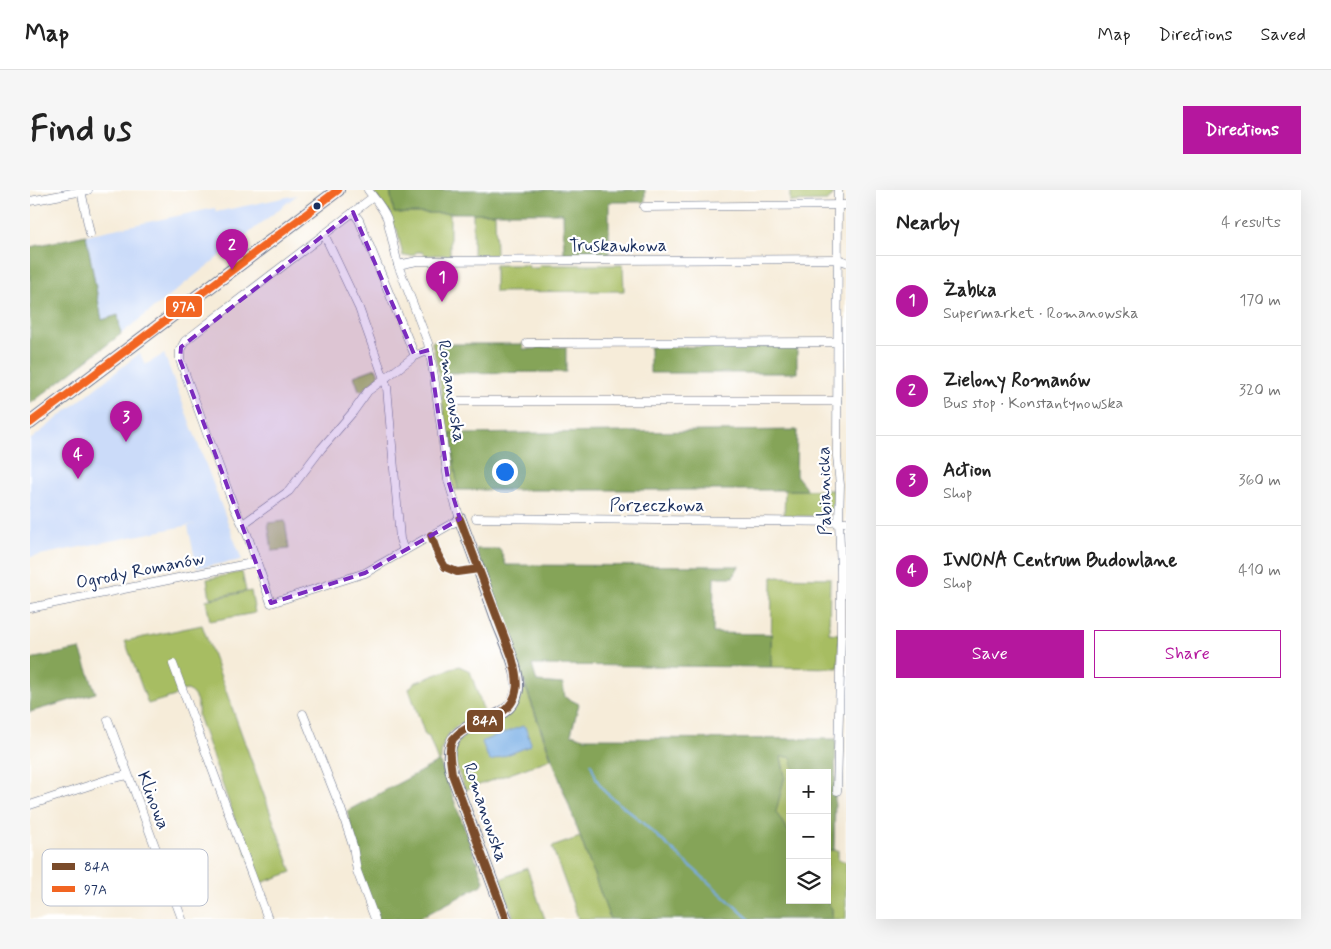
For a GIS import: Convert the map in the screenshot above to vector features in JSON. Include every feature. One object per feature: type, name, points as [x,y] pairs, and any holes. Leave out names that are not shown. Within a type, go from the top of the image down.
[{"type":"main road","points":[[30,422],[338,190]]},
{"type":"street","points":[[30,201],[84,190],[90,234]]},
{"type":"street","name":"Pabianicka","points":[[837,791],[843,571],[838,456],[842,414],[837,402],[837,327],[842,261],[842,205],[838,190]]},
{"type":"street","points":[[370,193],[353,212],[185,341],[180,350],[180,360],[271,603],[365,573],[460,519]]},
{"type":"street","name":"Romanowska","points":[[370,193],[387,218],[398,265],[429,350],[448,480],[460,519],[505,640],[518,683],[516,696],[508,707],[461,731],[452,741],[449,753],[451,771],[506,919]]},
{"type":"street","points":[[644,207],[842,205]]},
{"type":"street","points":[[353,212],[363,229],[415,356]]},
{"type":"street","points":[[324,234],[358,308],[388,387],[400,539],[404,551]]},
{"type":"street","name":"Truskawkowa","points":[[398,265],[417,261],[842,261]]},
{"type":"street","points":[[837,327],[846,327]]},
{"type":"street","points":[[527,343],[837,342]]},
{"type":"street","points":[[243,524],[289,490],[368,391],[415,356],[429,350]]},
{"type":"street","points":[[455,402],[837,402]]},
{"type":"street","name":"Porzeczkowa","points":[[476,518],[842,521]]},
{"type":"street","name":"Ogrody Romanów","points":[[30,608],[257,562]]},
{"type":"street","points":[[173,664],[268,919]]},
{"type":"street","points":[[304,714],[341,809],[353,846],[357,871],[375,919]]},
{"type":"street","name":"Klinowa","points":[[108,720],[156,849]]},
{"type":"street","points":[[30,805],[109,779],[128,775]]},
{"type":"street","name":"Klinowa","points":[[177,906],[182,919]]},
{"type":"highlighted area","points":[[353,212],[414,354],[429,350],[448,480],[460,519],[365,573],[271,603],[180,360],[181,347]]},
{"type":"shaded area","points":[[297,195],[121,334],[117,316],[102,321],[86,235],[215,208],[216,212]]},
{"type":"shaded area","points":[[140,353],[145,365],[164,354],[242,560],[197,568],[188,526],[195,524],[30,557],[30,440]]},
{"type":"green space","points":[[372,190],[390,190],[394,213],[450,213],[450,255],[424,255],[422,252],[416,252],[414,255],[403,256],[397,229],[393,227],[387,210]]},
{"type":"green space","points":[[390,190],[645,190],[645,202],[609,202],[609,254],[564,254],[563,213],[394,213]]},
{"type":"green space","points":[[790,190],[833,190],[833,196],[827,201],[790,202]]},
{"type":"green space","points":[[473,213],[495,213],[496,255],[473,255]]},
{"type":"green space","points":[[86,235],[102,320],[118,315],[121,334],[30,404],[30,247]]},
{"type":"green space","points":[[495,265],[528,265],[529,268],[538,268],[541,265],[623,265],[624,291],[495,292]]},
{"type":"green space","points":[[437,340],[442,373],[448,373],[446,396],[449,397],[449,408],[457,408],[457,434],[451,434],[458,490],[454,490],[452,481],[439,374],[432,342]]},
{"type":"green space","points":[[438,344],[523,344],[523,349],[566,347],[566,372],[442,373]]},
{"type":"green space","points":[[797,346],[797,373],[650,373],[650,347]]},
{"type":"green space","points":[[376,368],[379,375],[377,378],[362,391],[359,390],[354,376]]},
{"type":"green space","points":[[797,430],[796,475],[808,490],[458,490],[450,434]]},
{"type":"green space","points":[[785,490],[838,490],[837,505],[825,516],[784,516]]},
{"type":"green space","points":[[285,521],[289,549],[272,551],[268,523]]},
{"type":"green space","points":[[476,549],[500,549],[506,565],[739,566],[733,577],[714,577],[713,633],[771,634],[771,667],[532,665],[537,682],[563,684],[565,697],[579,704],[571,734],[584,738],[836,739],[834,850],[831,850],[831,769],[794,769],[791,757],[781,757],[785,776],[776,812],[786,828],[786,904],[829,904],[832,909],[832,919],[610,919]]},
{"type":"green space","points":[[242,572],[246,591],[210,598],[207,579]]},
{"type":"green space","points":[[772,577],[830,578],[829,633],[839,634],[838,668],[771,667]]},
{"type":"green space","points":[[251,591],[255,613],[210,621],[206,600]]},
{"type":"green space","points":[[202,625],[292,872],[258,884],[198,716],[198,705],[195,698],[188,690],[179,691],[175,696],[148,704],[125,641]]},
{"type":"green space","points":[[80,649],[96,693],[30,712],[30,659]]},
{"type":"green space","points":[[459,666],[470,671],[484,712],[454,729],[444,741],[441,760],[438,762],[429,737],[425,735],[409,689],[414,683]]},
{"type":"green space","points":[[525,686],[551,759],[465,790],[456,762],[455,752],[457,744],[462,738],[478,728],[510,713],[518,704]]},
{"type":"green space","points":[[781,756],[791,757],[794,769],[786,769],[786,828],[775,812],[785,776]]},
{"type":"green space","points":[[440,762],[484,881],[482,885],[418,919],[378,919],[359,869],[357,850],[347,811]]},
{"type":"green space","points":[[580,837],[610,919],[577,919],[552,847]]},
{"type":"green space","points":[[831,850],[838,850],[838,860],[846,862],[846,919],[832,919],[832,909],[829,904],[831,904]]},
{"type":"green space","points":[[527,868],[545,919],[514,919],[501,883],[501,879]]},
{"type":"water","points":[[523,726],[531,743],[530,746],[491,761],[489,760],[483,741]]},
{"type":"waterway","points":[[591,764],[597,780],[605,792],[636,817],[749,919]]},
{"type":"transit line","name":"97A","points":[[30,423],[338,190]]},
{"type":"transit line","name":"84A","points":[[460,519],[512,657],[517,680],[515,695],[508,707],[498,715],[459,733],[451,743],[450,752],[452,774],[506,919]]},
{"type":"transit line","name":"84A","points":[[431,535],[438,555],[445,567],[457,572],[479,569]]},
{"type":"place","name":"Zielony Romanów","points":[[232,270]]},
{"type":"place","name":"Żabka","points":[[442,302]]},
{"type":"place","name":"Action","points":[[126,442]]},
{"type":"place","name":"IWONA Centrum Budowlane","points":[[78,479]]}]
